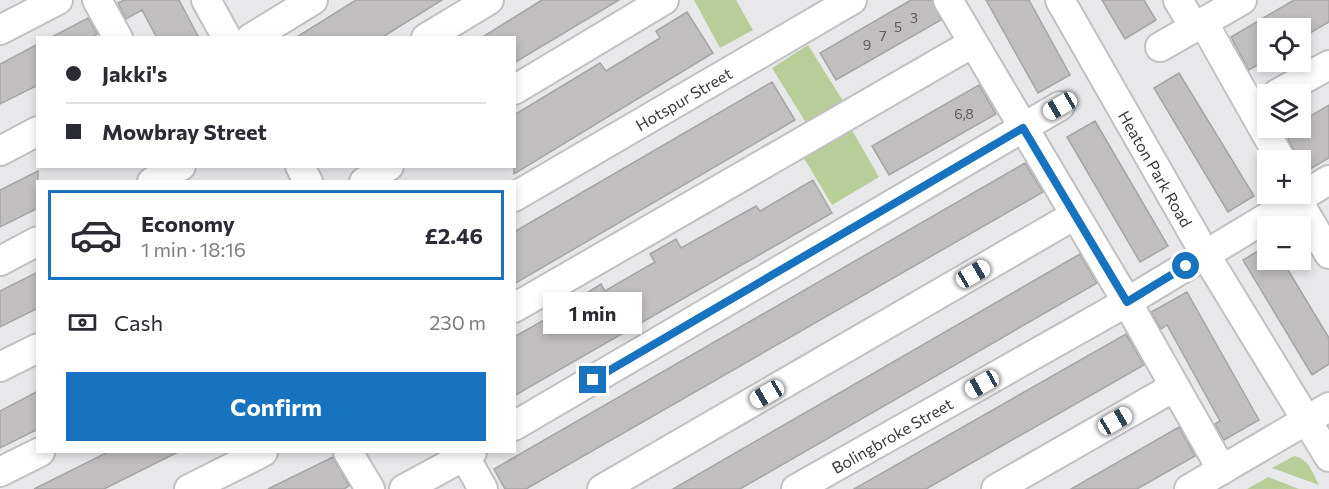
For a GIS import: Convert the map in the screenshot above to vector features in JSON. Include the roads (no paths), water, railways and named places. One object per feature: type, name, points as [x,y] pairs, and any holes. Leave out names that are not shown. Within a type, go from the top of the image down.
[{"type":"street","points":[[0,30],[58,0]]},
{"type":"street","points":[[97,0],[117,36]]},
{"type":"street","points":[[206,0],[226,36]]},
{"type":"street","points":[[254,36],[313,0]]},
{"type":"street","points":[[429,36],[489,0]]},
{"type":"street","points":[[516,89],[664,0]]},
{"type":"street","name":"Hotspur Street","points":[[516,196],[852,0]]},
{"type":"street","points":[[948,0],[1127,302],[1222,470]]},
{"type":"street","name":"Heaton Park Road","points":[[1060,0],[1205,254],[1318,414],[1329,457]]},
{"type":"street","points":[[1178,0],[1257,101]]},
{"type":"street","points":[[1160,47],[1242,0]]},
{"type":"street","points":[[516,307],[973,43]]},
{"type":"street","points":[[1295,84],[1329,65]]},
{"type":"street","points":[[516,425],[1060,106]]},
{"type":"street","points":[[0,151],[36,133]]},
{"type":"street","points":[[367,180],[386,168]]},
{"type":"street","points":[[161,180],[193,173]]},
{"type":"street","name":"Bolingbroke Street","points":[[1311,190],[1329,180]]},
{"type":"street","name":"Bolingbroke Street","points":[[796,489],[1127,302],[1287,204]]},
{"type":"street","points":[[1304,204],[1329,254]]},
{"type":"street","points":[[602,489],[1076,215]]},
{"type":"street","points":[[0,261],[36,242]]},
{"type":"street","points":[[0,367],[36,349]]},
{"type":"street","points":[[996,489],[1174,387]]},
{"type":"street","points":[[1189,489],[1318,414]]},
{"type":"street","points":[[0,472],[38,453]]},
{"type":"street","points":[[189,489],[261,453]]},
{"type":"street","points":[[349,453],[370,489]]},
{"type":"street","points":[[404,489],[466,453],[483,489]]}]
